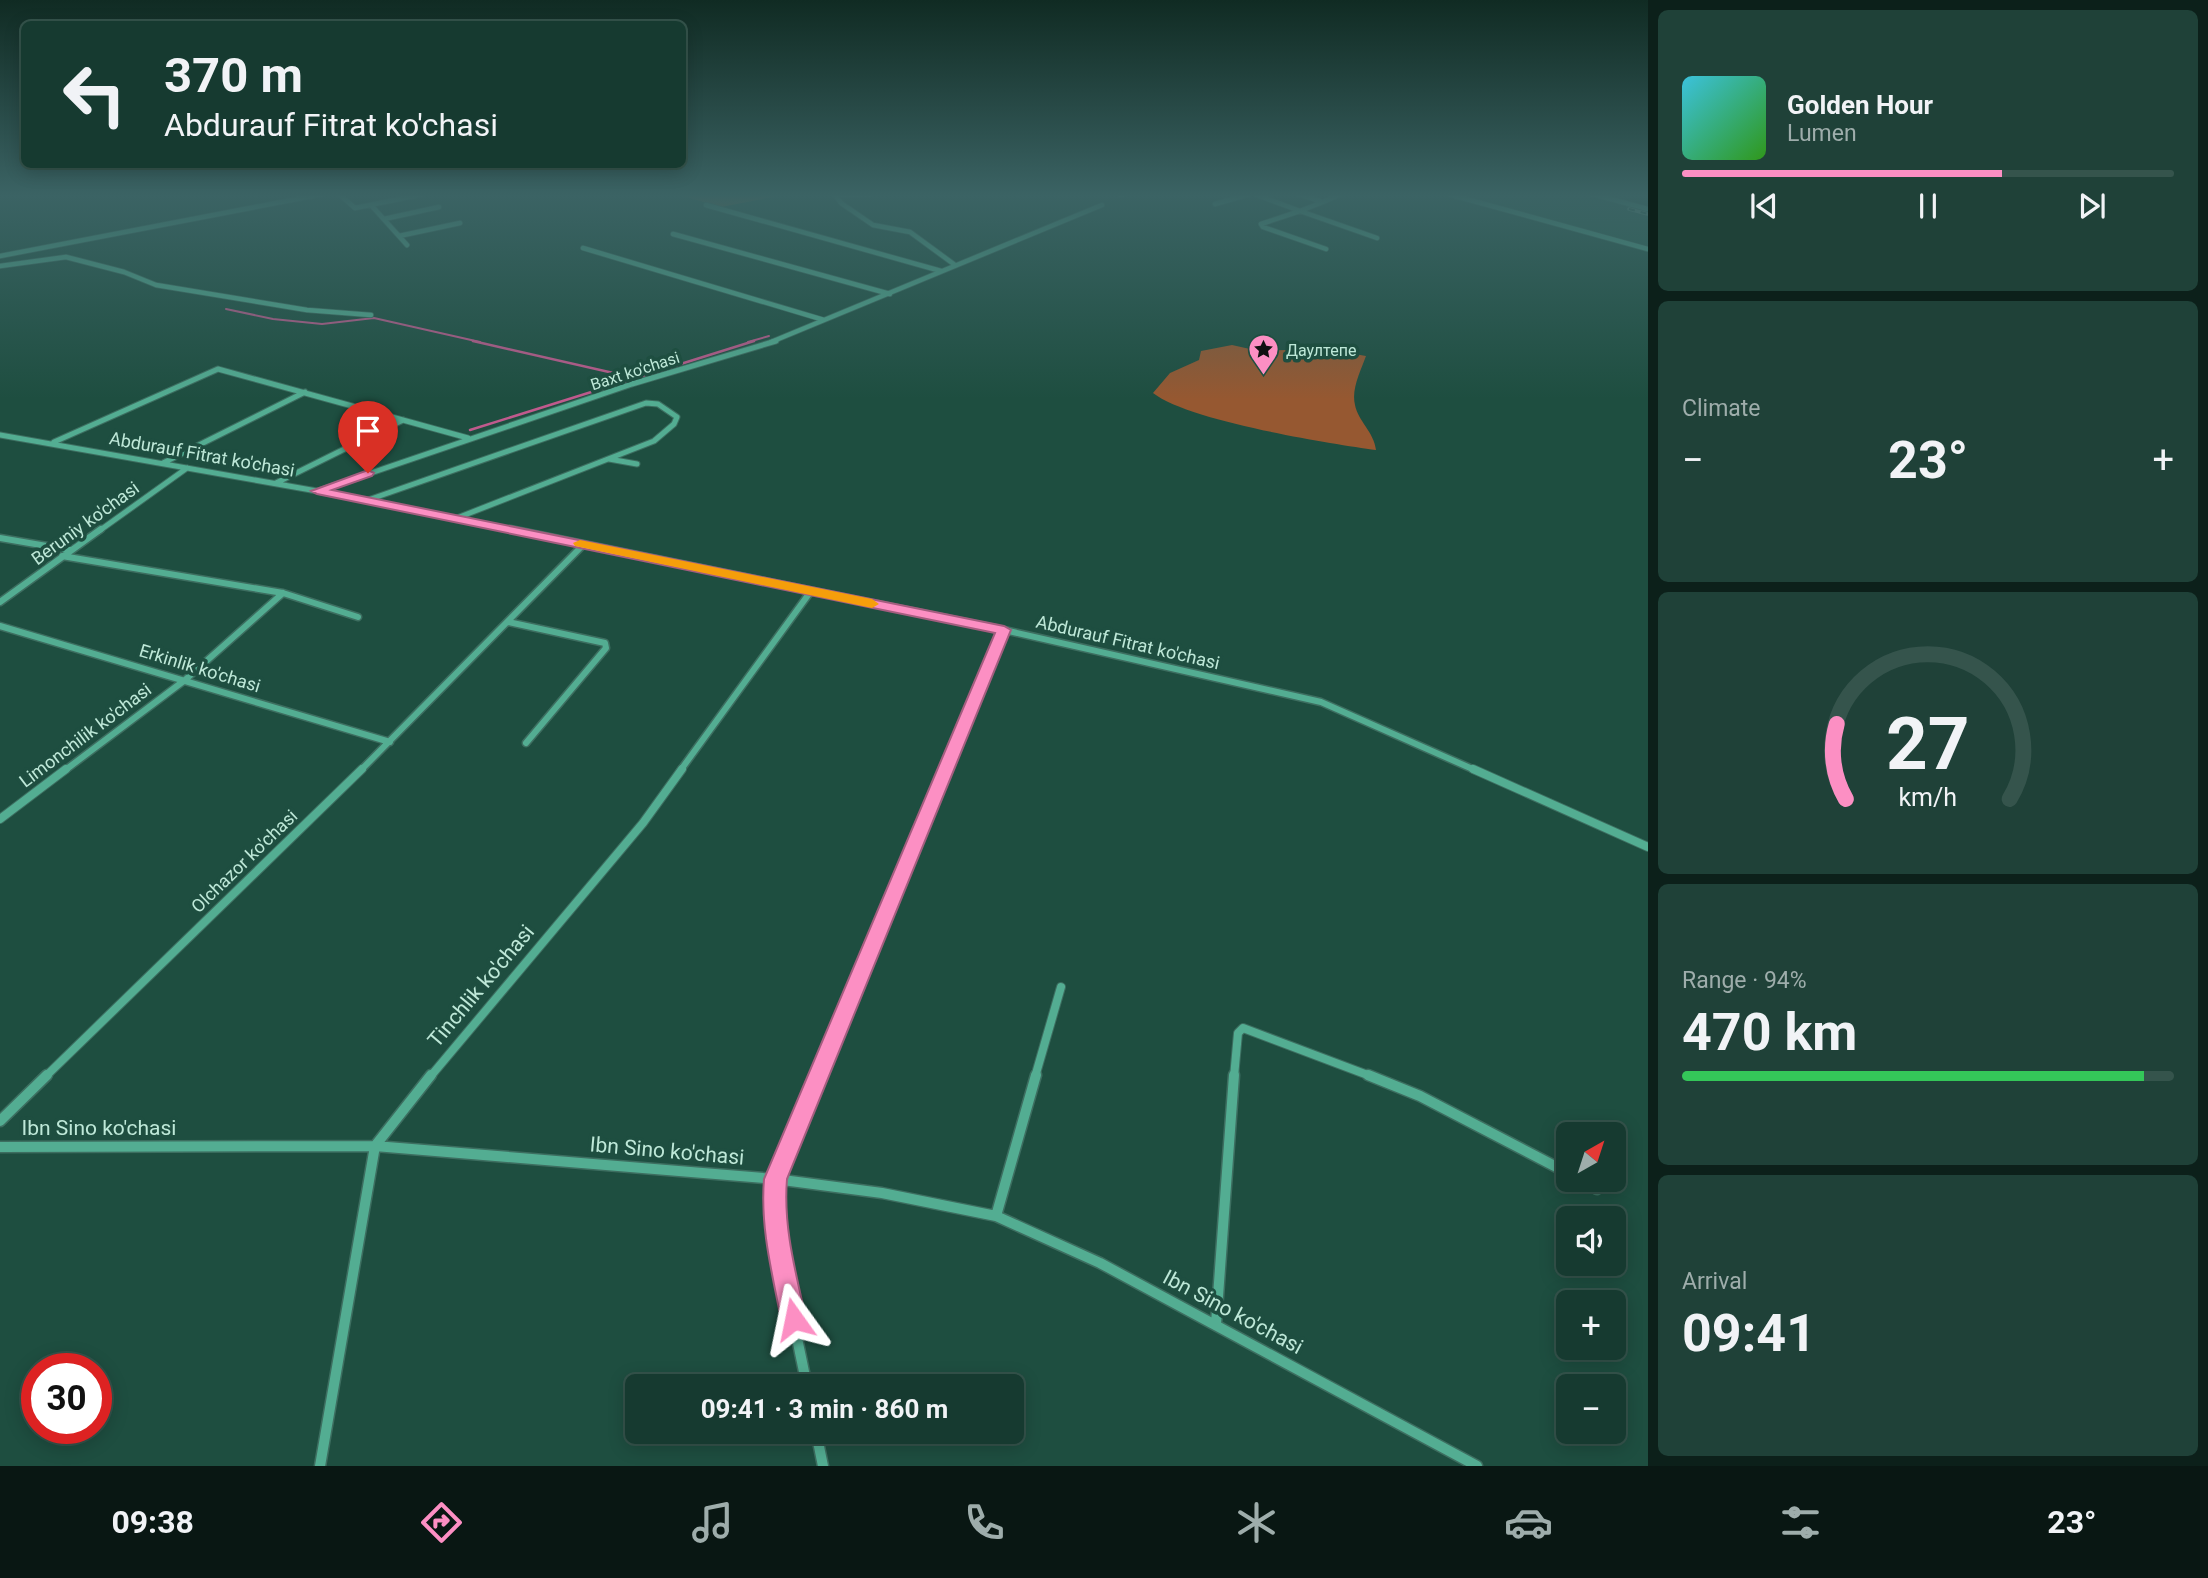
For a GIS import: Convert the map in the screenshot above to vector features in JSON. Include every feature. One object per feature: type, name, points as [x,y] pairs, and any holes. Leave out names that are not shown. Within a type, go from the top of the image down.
[{"type":"street","points":[[0,266],[21,262]]},
{"type":"street","points":[[87,262],[124,272],[156,285],[307,310],[371,315]]},
{"type":"street","points":[[634,262],[825,320]]},
{"type":"street","points":[[774,262],[890,295]]},
{"type":"street","points":[[911,262],[942,271]]},
{"type":"street","points":[[952,262],[956,265]]},
{"type":"street","name":"Baxt ko'chasi","points":[[317,491],[632,384],[782,339],[962,262]]},
{"type":"street","points":[[54,443],[218,369],[469,439]]},
{"type":"street","points":[[163,463],[306,392]]},
{"type":"street","points":[[367,501],[646,403],[658,404],[677,417],[674,424],[654,441],[455,518]]},
{"type":"street","points":[[274,484],[404,420]]},
{"type":"street","name":"Abdurauf Fitrat ko'chasi","points":[[0,435],[317,491],[584,544],[1004,630],[1321,702],[1648,847]]},
{"type":"street","points":[[609,458],[637,464]]},
{"type":"street","name":"Beruniy ko'chasi","points":[[0,602],[187,468]]},
{"type":"street","points":[[0,538],[70,550]]},
{"type":"street","name":"Olchazor ko'chasi","points":[[0,1121],[390,742],[584,544]]},
{"type":"street","points":[[62,556],[283,593],[358,617]]},
{"type":"street","name":"Tinchlik ko'chasi","points":[[320,1466],[375,1146],[392,1122],[643,823],[811,591]]},
{"type":"street","name":"Limonchilik ko'chasi","points":[[0,819],[185,680],[283,593]]},
{"type":"street","points":[[508,622],[606,643],[606,648],[526,743]]},
{"type":"street","name":"Erkinlik ko'chasi","points":[[0,626],[390,742]]},
{"type":"street","points":[[805,1374],[778,1244],[775,1179],[1004,630]]},
{"type":"street","points":[[996,1216],[1061,987]]},
{"type":"street","points":[[1216,1324],[1236,1044],[1238,1033],[1243,1028],[1266,1034],[1420,1097],[1494,1132],[1556,1166]]},
{"type":"street","name":"Ibn Sino ko'chasi","points":[[0,1147],[375,1146],[775,1179],[882,1193],[996,1216],[1100,1263],[1477,1466]]},
{"type":"street","points":[[818,1444],[823,1466]]},
{"type":"shaded area","points":[[1232,345],[1259,351],[1309,346],[1366,356],[1357,380],[1354,399],[1376,450],[1226,421],[1196,413],[1153,393],[1170,373],[1199,360],[1201,351]]},
{"type":"waterway","points":[[226,309],[273,319],[322,324],[374,318],[480,342]]},
{"type":"waterway","points":[[748,342],[769,336]]},
{"type":"waterway","points":[[473,341],[631,377]]},
{"type":"waterway","points":[[470,430],[754,341]]},
{"type":"slow traffic","points":[[580,543],[872,604]]},
{"type":"place","name":"Даултепе","points":[[1263,377]]},
{"type":"route","points":[[368,473],[317,491],[1004,630],[775,1179],[778,1244],[794,1319]]}]
